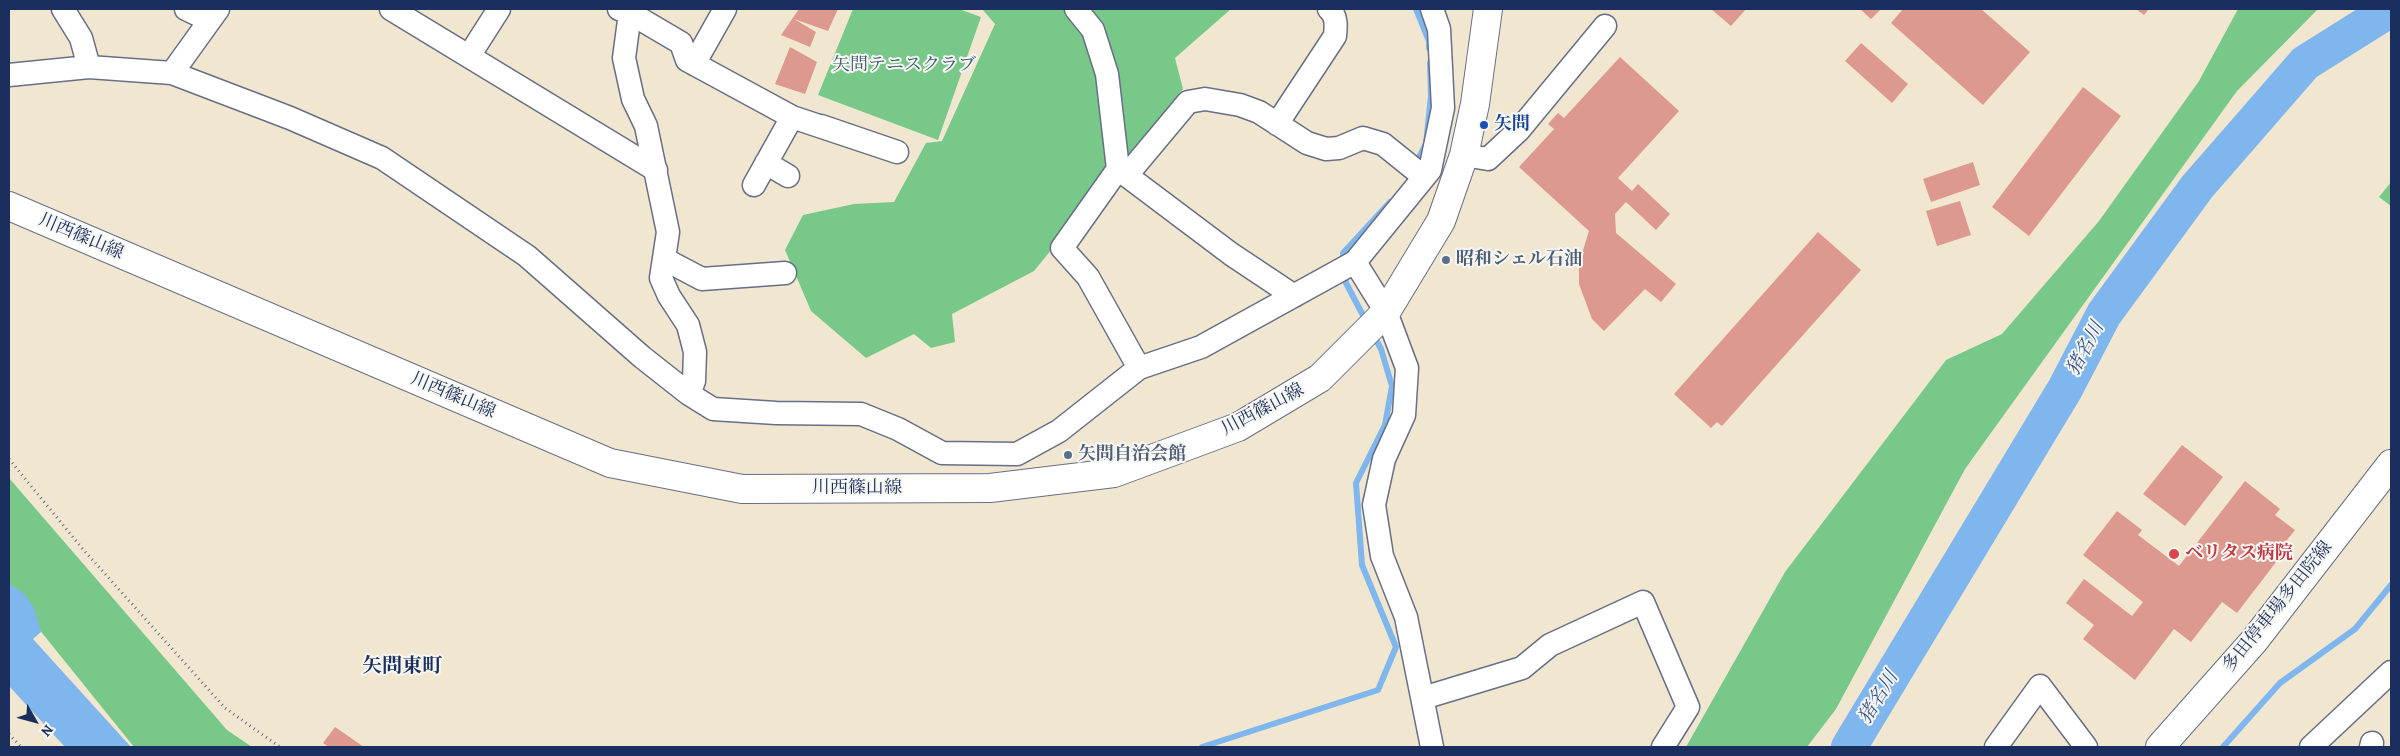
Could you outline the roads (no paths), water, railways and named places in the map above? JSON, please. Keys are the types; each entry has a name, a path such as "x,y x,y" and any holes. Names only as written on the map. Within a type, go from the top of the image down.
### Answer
{"main road":[{"name":"川西篠山線","path":"9,206 610,463 742,489 990,488 1114,473 1238,427 1320,378 1386,312 1441,222 1464,155 1475,104 1488,9"},
{"name":"多田停車場多田院線","path":"2160,747 2254,641 2391,464"}],"street":[{"path":"63,9 81,38 89,67"},
{"path":"172,73 213,15 186,9"},
{"path":"391,9 656,170"},
{"path":"469,56 498,9"},
{"path":"694,64 725,9"},
{"path":"1076,9 1093,30 1107,74 1122,172 1231,254 1294,296"},
{"path":"1277,124 1335,36 1336,24 1333,13 1329,9"},
{"path":"9,75 89,67 172,73 290,118 382,158 527,256 688,394 713,409 776,413 861,414 898,429 942,453 1017,454 1059,431 1139,368 1201,347 1355,262 1430,170 1443,108 1439,28 1432,9"},
{"path":"688,394 694,381 695,352 688,325 669,296 661,278 668,232 646,126 633,99 624,58 627,10 681,43 687,60 792,117 897,152 821,126"},
{"path":"1464,155 1488,159 1519,130 1605,26"},
{"path":"1139,368 1088,277 1062,248 1122,172 1188,102 1204,99 1240,105 1259,112 1308,143 1326,148 1339,148 1363,138 1383,144 1424,177"},
{"path":"754,185 792,117"},
{"path":"766,163 788,176"},
{"path":"664,259 702,278 785,273"},
{"path":"1355,262 1386,312 1407,368 1404,415 1384,459 1374,505 1382,556 1406,617 1423,698 1430,747"},
{"path":"1423,698 1522,668 1550,645 1643,602 1688,707 1663,747"},
{"path":"2311,747 2391,672"},
{"path":"1996,747 2040,686 2086,747"}],"water":[{"path":"9,584 28,598 37,616 41,632 33,639 131,747 65,747 9,686"}],"waterway":[{"path":"1416,9 1429,41 1429,48"},
{"name":"猪名川","path":"1849,747 2065,389 2104,314 2197,187 2305,63 2391,9"},
{"path":"1415,165 1426,144 1431,96 1430,63"},
{"path":"1344,263 1343,253 1390,202"},
{"path":"1345,273 1346,283 1367,323"},
{"path":"1202,747 1378,690 1396,647 1362,565 1356,483 1385,425 1392,386 1381,349 1373,334"},
{"path":"2223,747 2280,683 2355,629 2391,585"}],"place":[{"name":"矢問","path":"1484,125"},
{"name":"昭和シェル石油","path":"1446,260"},
{"name":"矢問自治会館","path":"1068,455"},
{"name":"ベリタス病院","path":"2174,554"}],"district":[{"name":"矢問東町","path":"402,667"}],"park label":[{"name":"矢問テニスクラブ","path":"904,66"}]}
